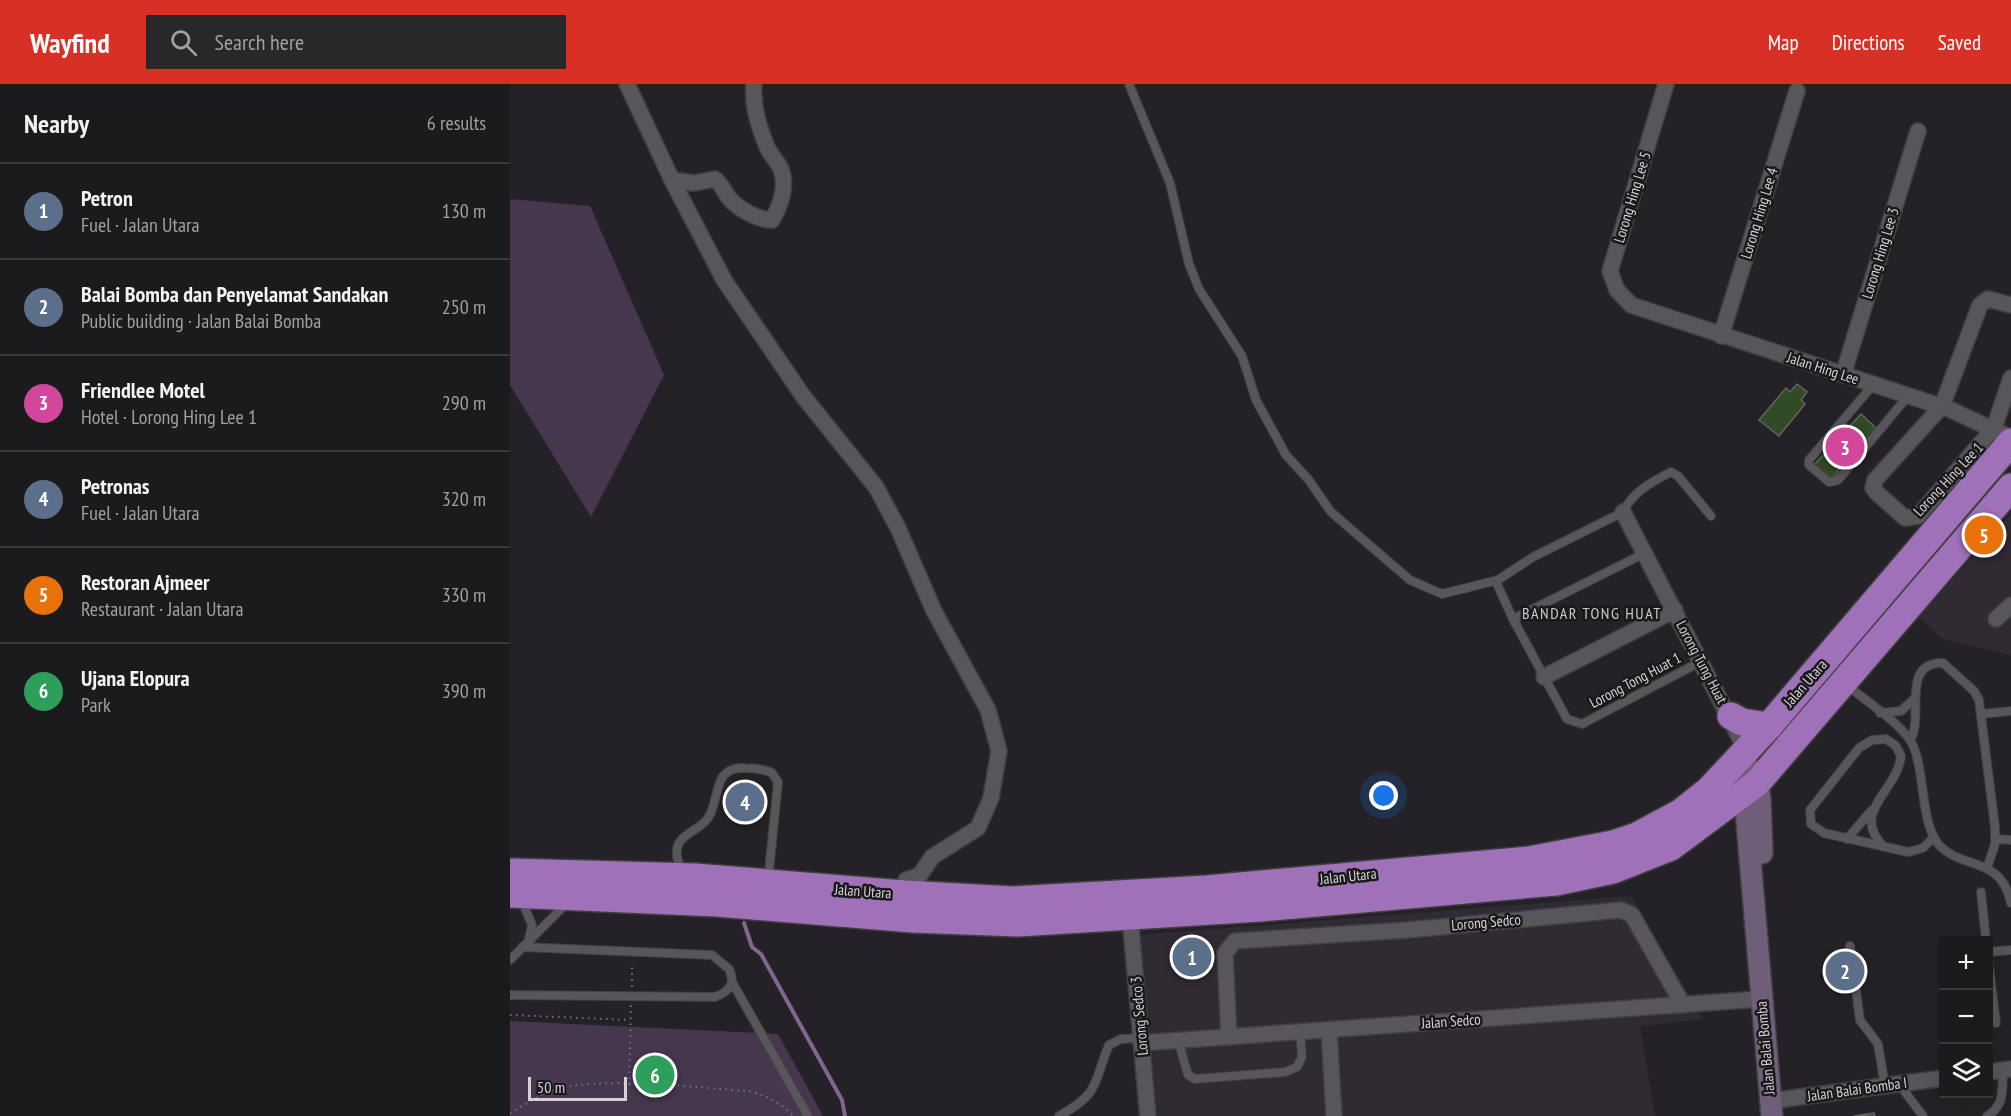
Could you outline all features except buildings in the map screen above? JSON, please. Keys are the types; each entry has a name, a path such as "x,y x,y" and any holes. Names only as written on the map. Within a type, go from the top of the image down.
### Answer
{"highway":[{"name":"Jalan Utara","path":"515,900 717,903 950,921 1018,923 1075,920 1134,904 1207,889 1528,860 1587,851 1637,836 1680,813 1709,790 1769,726 2005,436"},
{"name":"Jalan Utara","path":"530,872 905,887 1013,900 1134,904 1556,882 1613,870 1662,852 1752,794 1777,784 1829,722 1845,683 2009,492"},
{"path":"1731,716 1742,722 1769,726"},
{"path":"530,872 602,865 679,864 769,871 905,887 906,906 913,910 1023,914 1075,920"},
{"path":"515,900 561,909 702,919 714,912 717,903 711,891 703,888 571,881 530,872"}],"main road":[{"name":"Jalan Balai Bomba","path":"1746,750 1763,927 1760,989 1771,1108"}],"street":[{"path":"627,84 672,180 724,280 803,396 876,487 898,528 934,611 988,710 999,751 991,798 978,828 933,857 920,875 905,887"},
{"path":"672,180 694,183 715,179 730,200 741,208 763,220 772,220 779,208 783,190 781,168 768,150 758,124 753,97 754,84"},
{"name":"Lorong Hing Lee 5","path":"1631,305 1617,290 1610,271 1666,84"},
{"name":"Lorong Hing Lee 4","path":"1721,336 1797,91"},
{"name":"Lorong Hing Lee 3","path":"1843,375 1918,131"},
{"path":"1942,406 1980,305 1988,299 2011,305"},
{"name":"Jalan Hing Lee","path":"1631,305 1942,406 2005,436"},
{"path":"2005,436 2011,378"},
{"name":"Lorong Hing Lee 1","path":"1942,406 1875,480 1873,488 1905,518 1918,516 2005,436"},
{"name":"Lorong Tung Huat","path":"1623,512 1731,716 1746,750"},
{"path":"1996,619 2011,605"},
{"path":"1544,677 1675,610"},
{"name":"Lorong Sedco 3","path":"1134,904 1141,1040 1148,1116"},
{"name":"Lorong Sedco","path":"1229,1037 1225,953 1235,941 1408,930 1621,910 1632,915 1683,1005"},
{"name":"Jalan Sedco","path":"1141,1040 1229,1037 1683,1005 1760,989"},
{"path":"1329,1030 1334,1116"},
{"name":"Jalan Balai Bomba I","path":"1771,1108 1892,1085 1939,1079"}],"lane":[{"path":"1129,84 1170,183 1189,264 1199,289 1242,356 1256,400 1286,455 1308,479 1331,512 1410,580 1442,594 1498,580 1533,557 1623,512 1630,498 1653,481 1671,472 1678,476 1711,516"},
{"path":"1873,385 1809,460 1809,465 1828,482 1838,480 1908,396"},
{"path":"1513,619 1645,553"},
{"path":"1498,580 1497,584 1513,619 1544,677"},
{"name":"Lorong Tong Huat 1","path":"1544,677 1566,719 1582,724 1702,661"},
{"path":"1910,740 1914,731 1914,699 1923,668 1933,663 1943,663 1974,691 1979,700 1995,839 1987,868"},
{"path":"1845,683 1910,740 1934,837 1948,851 1987,868 2004,884 2011,903"},
{"path":"1880,713 1901,711 1914,699"},
{"path":"1981,714 2011,711"},
{"path":"1847,839 1874,807 1900,769 1901,756 1896,746 1886,739 1872,740 1859,748 1810,810 1811,824 1818,830 1847,839 1908,852 1917,851 1934,837"},
{"path":"679,864 676,856 681,840 710,816 722,775 730,769 754,768 772,773 778,782 769,871"},
{"path":"1874,807 1871,829 1883,846"},
{"path":"1995,839 2011,840"},
{"path":"1981,892 1986,936"},
{"path":"515,900 532,925 528,940"},
{"path":"510,960 561,909"},
{"path":"1850,946 1860,1020 1878,1044 1892,1085 1923,1116"},
{"path":"522,947 712,955 729,969 732,982 808,1116"},
{"path":"1993,952 2011,950"},
{"path":"510,995 631,994 715,998 729,989 732,982"},
{"path":"1992,990 1996,1023"},
{"path":"1178,1040 1188,1075 1195,1079 1285,1072 1298,1067 1302,1057 1300,1032"},
{"path":"1059,1116 1089,1096 1100,1076 1109,1045 1121,1039 1141,1040"},
{"path":"1987,1116 1996,1111 2001,1101 2001,1070"}],"path":[{"path":"628,1085 633,951"},
{"path":"510,1015 630,1020"},
{"path":"510,1113 558,1089 574,1086 628,1085 748,1091 763,1094 781,1104 794,1116"}],"shaded area":[{"path":"510,199 590,206 664,375 591,517 510,385"},
{"path":"2011,514 2011,655 1942,639 1919,617"},
{"path":"1631,896 1703,1019 1640,1026 1655,1116 1138,1116 1124,936"},
{"path":"510,1021 778,1034 823,1116 510,1116"}],"waterway":[{"path":"744,923 752,947 761,954 842,1100 845,1116"}],"place":[{"name":"Friendlee Motel","path":"1845,447"},
{"name":"Restoran Ajmeer","path":"1984,535"},
{"name":"Petronas","path":"745,802"},
{"name":"Petron","path":"1192,957"},
{"name":"Balai Bomba dan Penyelamat Sandakan","path":"1845,971"},
{"name":"Ujana Elopura","path":"655,1075"}],"district":[{"name":"BANDAR TONG HUAT","path":"1592,613"}]}
